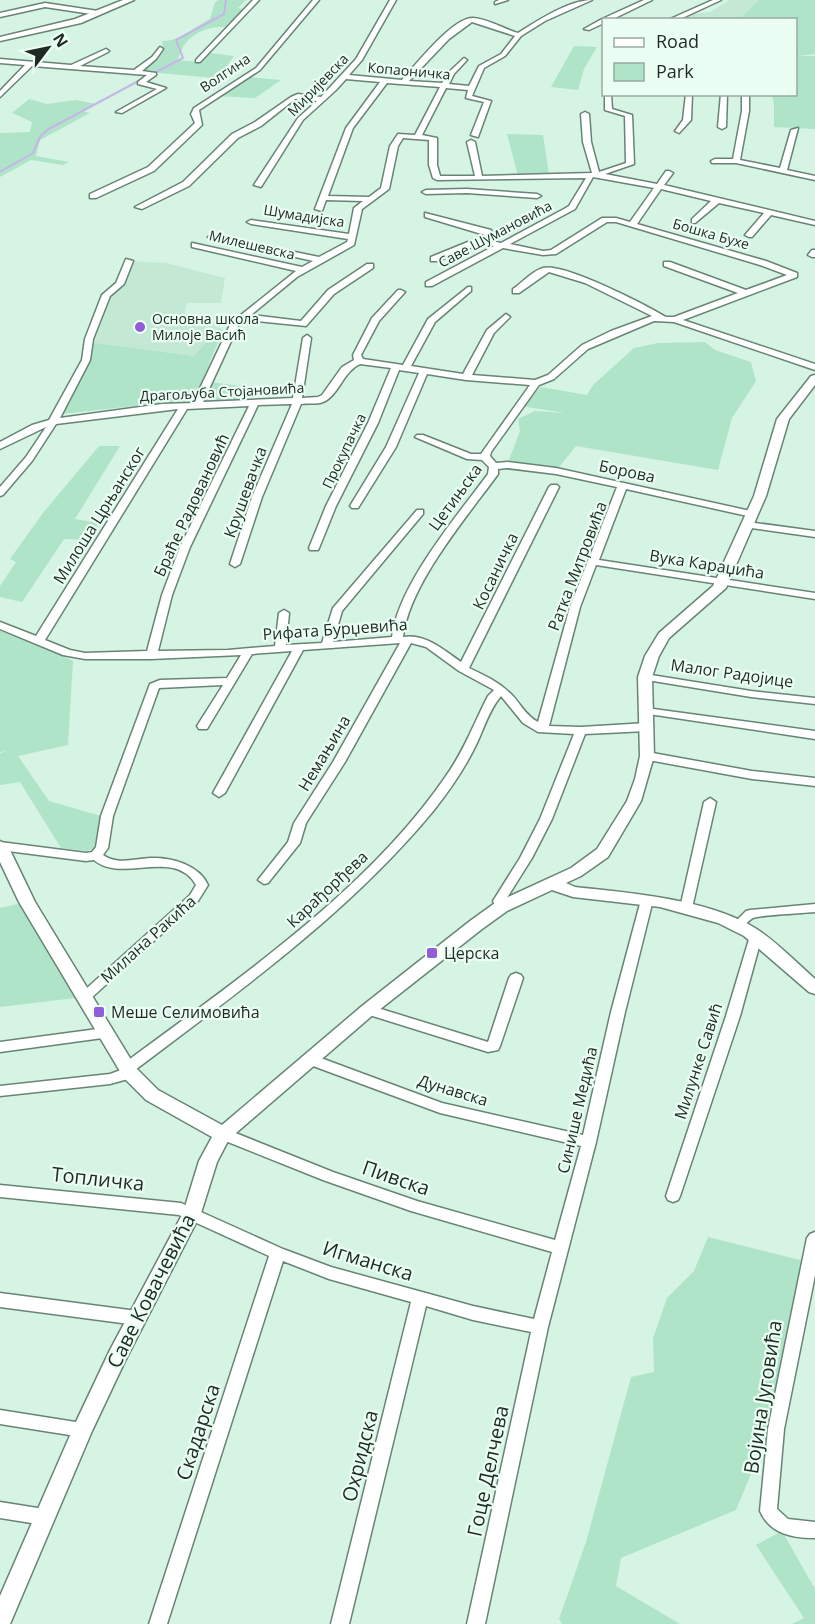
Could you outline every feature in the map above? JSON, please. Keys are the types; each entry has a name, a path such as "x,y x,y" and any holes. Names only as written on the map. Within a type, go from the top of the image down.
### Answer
{"street":[{"path":"0,39 74,22 130,0"},
{"path":"198,61 256,0"},
{"name":"Волгина","path":"93,196 151,169 199,123 195,114 196,109 258,69 316,0"},
{"name":"Миријевска","path":"258,185 290,133 344,77 367,49 393,0"},
{"path":"497,3 505,0"},
{"name":"Копаоничка","path":"479,177 473,139 488,101 469,98 481,67 502,55 519,35 543,20 589,0"},
{"path":"608,18 649,0"},
{"path":"676,18 718,0"},
{"path":"0,15 40,3 98,13"},
{"path":"404,83 449,35 467,21 477,21 500,31 519,35"},
{"path":"587,29 602,21"},
{"path":"136,72 154,58 160,49"},
{"path":"73,67 106,51"},
{"path":"418,135 451,73 464,60"},
{"path":"0,62 154,74 140,83 163,88 120,111"},
{"path":"0,95 30,64"},
{"name":"Копаоничка","path":"344,77 471,88"},
{"path":"319,208 350,128 384,82"},
{"path":"139,207 186,184 235,136 258,124 293,98 298,96 321,99"},
{"path":"426,192 541,190 628,166 630,164 628,115 611,111 608,96"},
{"path":"679,131 687,120 688,96"},
{"path":"722,127 724,96"},
{"path":"735,161 746,118 744,96"},
{"path":"585,114 593,175"},
{"path":"783,172 795,130"},
{"path":"197,405 232,327 278,286 348,245 353,237 356,212 367,199 385,189 394,146 399,137 418,135 433,138 433,165 436,177 479,177 541,190"},
{"path":"715,161 735,161 815,178"},
{"path":"632,225 669,174"},
{"path":"593,175 661,187 815,223"},
{"name":"Саве Шумановића","path":"429,284 569,209 593,175"},
{"path":"322,198 367,199"},
{"path":"695,221 717,200"},
{"path":"749,234 769,212"},
{"path":"428,215 484,230 489,234 479,241 434,259"},
{"name":"Бошка Бухе","path":"479,241 547,254 605,220 616,220 763,263 794,275 675,320"},
{"name":"Шумадијска","path":"251,222 353,237"},
{"path":"212,237 320,260"},
{"name":"Милешевска","path":"195,245 303,270"},
{"path":"0,493 35,451 52,422 86,360 89,339 106,295 120,285 129,261"},
{"path":"667,264 746,292"},
{"path":"245,317 303,324 331,292 370,266"},
{"path":"516,291 543,270 549,269 588,281 655,311 663,318"},
{"name":"Прокупачка","path":"314,548 331,506 401,366 431,321 468,289"},
{"path":"402,292 375,320 358,352 359,361 466,377 536,383 551,376 592,343 642,321 663,318 815,367"},
{"path":"466,377 490,332 506,317"},
{"name":"Крушевачка","path":"235,564 256,497 297,402 307,338"},
{"name":"Драгољуба Стојановића","path":"0,446 27,430 52,422 98,414 197,405 297,402 325,398 347,366 359,361"},
{"path":"355,506 391,447 424,371"},
{"name":"Саве Ковачевића","path":"0,1622 82,1430 192,1213 208,1161 222,1134 368,1010 501,907 553,884 591,863 611,842 634,801 642,779 647,756 645,677 652,656 664,636 719,588 750,519 771,463 783,419 815,378"},
{"name":"Цетињска","path":"403,639 401,620 415,585 445,537 493,474 494,466 485,457 486,452 536,383"},
{"name":"Браће Радовановић","path":"151,656 179,563 254,404"},
{"name":"Милоша Црњанског","path":"39,640 184,406"},
{"path":"420,437 470,457 485,457"},
{"name":"Борова","path":"494,466 507,465 556,471 623,485 815,534"},
{"name":"Ратка Митровића","path":"542,729 567,633 623,485"},
{"name":"Косаничка","path":"463,669 554,487"},
{"path":"326,646 337,610 420,512"},
{"name":"Вука Караџића","path":"594,562 815,596"},
{"path":"280,649 284,613"},
{"name":"Рифата Бурџевића","path":"0,625 76,655 151,656 248,652 403,639 430,645 463,669 486,680 501,690 527,721 542,729"},
{"name":"Немањина","path":"264,880 294,843 300,823 339,762 403,639"},
{"path":"219,793 299,648"},
{"path":"203,726 248,652"},
{"name":"Малог Радојице","path":"645,677 751,694 815,701"},
{"path":"0,846 86,857 96,855 102,848 107,816 154,686 160,683 230,681"},
{"name":"Карађорђева","path":"128,1071 304,933 362,882 428,809 448,782 464,758 494,696 501,690"},
{"path":"646,711 815,735"},
{"path":"542,729 581,731 647,727"},
{"path":"501,907 499,901 526,858 546,819 581,731"},
{"path":"647,756 752,775 815,782"},
{"path":"686,908 710,802"},
{"name":"Милана Ракића","path":"0,846 27,902 128,1071 153,1095 222,1134"},
{"name":"Милана Ракића","path":"84,997 194,898 202,885 201,881 190,872 175,866 154,862 117,865 104,862 96,855"},
{"path":"553,884 573,892 647,900 686,908 738,925 756,936 815,988"},
{"name":"Синише Медића","path":"540,1327 589,1142 618,1012 647,900"},
{"path":"738,925 750,914 815,908"},
{"name":"Милунке Савић","path":"673,1196 733,1016 756,936"},
{"path":"368,1010 488,1047 493,1046 516,978"},
{"path":"0,1047 105,1033"},
{"name":"Дунавска","path":"310,1059 441,1108 589,1142"},
{"path":"0,1091 110,1079 128,1071"},
{"name":"Пивска","path":"222,1134 328,1176 416,1207 560,1248"},
{"name":"Топличка","path":"0,1191 171,1207 192,1213"},
{"name":"Игманска","path":"192,1213 278,1253 330,1273 420,1299 540,1327"},
{"name":"Војина Југовића","path":"815,1238 776,1429 768,1510 781,1525 815,1530"},
{"name":"Скадарска","path":"158,1624 278,1253"},
{"name":"Охридска","path":"340,1624 420,1299"},
{"path":"0,1300 137,1318"},
{"name":"Гоце Делчева","path":"476,1624 540,1327"},
{"path":"0,1417 82,1430"},
{"path":"0,1510 44,1517"}],"shaded area":[{"path":"730,0 759,0 743,16 750,18 684,18 692,14 710,12"},
{"path":"129,261 166,263 225,278 221,303 187,303 184,315 208,318 219,328 195,356 89,342 106,295 120,284"}],"green space":[{"path":"246,0 238,8 247,10 231,27 213,28 195,34 184,45 177,60 198,62 210,53 234,56 227,66 213,78 138,71 163,49 162,41 175,39 210,19 215,2"},
{"path":"759,0 815,0 815,54 798,56 815,56 815,129 774,127 772,96 797,96 797,18 742,17"},
{"path":"574,46 597,47 584,69 578,90 551,87"},
{"path":"247,77 281,80 255,98 216,96"},
{"path":"29,99 47,104 76,100 96,104 81,111 90,113 40,140 36,156 69,162 63,165 31,160 0,177 0,133 30,132 32,122 12,113"},
{"path":"507,134 543,135 549,174 518,176"},
{"path":"219,328 223,330 202,381 249,387 247,400 160,403 62,414 86,360 89,342 194,356"},
{"path":"705,342 715,350 751,362 756,381 732,418 718,470 576,446 556,471 507,465 520,431 518,419 535,411 565,413 521,406 541,387 587,395 593,385 634,348 658,343"},
{"path":"99,446 120,446 75,519 99,523 88,540 64,539 22,602 0,597 0,586 16,562 10,559 43,513"},
{"path":"0,631 34,642 73,661 68,745 18,756 49,801 101,816 94,848 87,851 61,848 20,782 0,785 0,753 7,751 0,752"},
{"path":"27,902 84,997 0,1007 0,908"},
{"path":"708,1237 808,1262 776,1429 757,1435 751,1474 736,1510 621,1558 616,1586 680,1624 562,1624 559,1619 586,1542 631,1377 654,1372 653,1338 667,1298 694,1271"},
{"path":"782,1531 815,1589 815,1624 792,1624 804,1618 756,1545"}],"waterway":[{"path":"156,72 183,58 176,40 224,14 226,0"},
{"path":"0,172 33,153 40,137 47,130 144,78"}],"place":[{"name":"Основна школа Милоје Васић","path":"140,327"},
{"name":"Церска","path":"432,953"},
{"name":"Меше Селимовића","path":"99,1012"}]}
